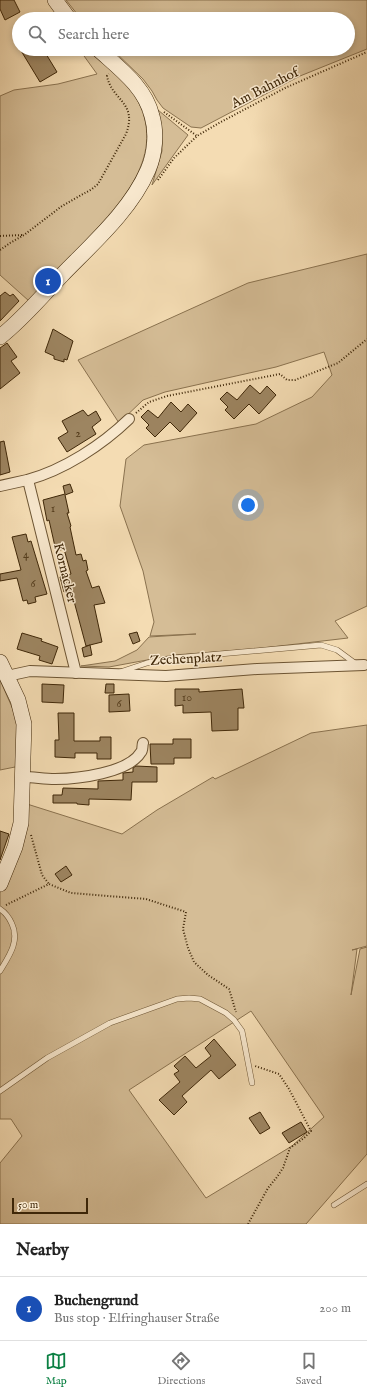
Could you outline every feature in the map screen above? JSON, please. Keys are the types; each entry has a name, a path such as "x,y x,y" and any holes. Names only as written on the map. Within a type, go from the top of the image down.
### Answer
{"main road":[{"path":"55,0 64,12"},
{"path":"0,337 32,307 124,209 140,186 149,168 154,147 154,127 145,98 132,80 106,56"},
{"path":"0,662 18,700 24,724 24,777 21,823 15,847 0,884"}],"street":[{"path":"0,486 28,480 64,465 115,432 129,419"},
{"name":"Kornacker","path":"28,480 76,673"},
{"name":"Zechenplatz","path":"7,676 30,671 166,676 257,670 363,666"},
{"path":"24,777 55,779 76,777 124,767 134,761 142,751 143,743"}],"lane":[{"path":"113,674 147,663 174,658 321,645 336,650 363,666"},
{"path":"0,908 6,913 15,934 14,947 0,971"},
{"path":"0,1091 47,1058 110,1023 177,999 189,998 200,999 226,1013 234,1020 242,1031 252,1083"},
{"path":"334,1205 367,1184"}],"path":[{"name":"Am Bahnhof","path":"156,182 174,158 197,136 285,88 367,52"},
{"path":"0,250 10,242 24,235 62,206 98,184 120,146 129,126 129,112 109,84 107,76 115,64"},
{"path":"145,98 197,136"},
{"path":"0,236 24,235"},
{"path":"129,419 149,402 167,396 280,374 287,380 295,380 338,363 367,339"},
{"path":"21,823 29,828 42,875 49,884 71,893 146,899 186,912 183,928 188,948 194,962 208,975 229,989 237,1016 234,1020"},
{"path":"0,908 49,884"},
{"path":"248,1224 268,1188 283,1168 290,1148 304,1138 311,1130 289,1089 278,1074 249,1064"}],"shaded area":[{"path":"66,0 367,0 367,49 355,54 355,12 75,12"},
{"path":"84,56 96,56 128,85 132,91 143,113 147,133 145,153 138,172 128,191 115,208 29,301 0,275 0,96 14,90 58,84 97,74"},
{"path":"119,56 350,56 300,76 201,128 191,127 163,108 143,79"},
{"path":"158,110 188,135 152,185 162,151 162,132"},
{"path":"367,254 367,606 335,621 348,638 254,649 174,655 109,667 81,666 115,661 137,650 149,637 196,634 150,636 154,622 143,571 120,506 126,459 144,445 256,424 312,397 332,375 324,352 276,367 165,392 143,400 119,423 78,360 248,283"},
{"path":"0,680 15,714 19,730 20,766 0,770"},
{"path":"367,725 367,946 352,950 357,949 351,995 360,949 367,947 367,1154 306,1224 0,1224 0,1163 22,1136 11,1119 0,1119 0,893 17,853 27,804 122,834 157,810 213,777 215,779 311,733","holes":["251,1011 324,1117 292,1146 206,1198 129,1090"]}],"building":[{"path":"0,0 14,0 20,12 12,12 12,16 5,20 0,9"},
{"path":"24,56 47,56 57,72 40,82"},
{"path":"5,292 10,296 13,294 19,301 0,321 0,296"},
{"path":"53,329 73,341 67,360 64,359 64,362 54,359 54,356 45,352"},
{"path":"7,343 17,357 11,361 20,373 0,389 0,348"},
{"path":"250,385 260,394 267,386 276,395 259,414 249,404 234,419 225,410 228,407 220,399 227,392 237,400"},
{"path":"171,402 181,412 188,404 197,413 180,432 170,422 155,437 146,428 149,425 141,417 148,410 158,418"},
{"path":"83,410 88,416 96,411 101,420 92,427 96,434 67,452 58,438 68,432 62,421"},
{"path":"4,441 10,472 0,475 0,442"},
{"path":"70,484 73,492 65,495 69,513 67,513 76,555 81,554 83,561 86,560 88,570 86,571 92,588 99,586 105,603 94,605 102,642 86,646 71,590 64,592 60,577 71,574 64,549 56,551 49,520 47,521 43,500 65,494 63,486"},
{"path":"26,534 28,542 31,541 47,594 35,597 36,602 28,604 27,600 23,601 17,578 0,581 0,574 21,570 12,537"},
{"path":"137,632 140,641 133,644 129,634"},
{"path":"22,633 42,639 41,641 58,647 52,664 39,660 40,656 17,649"},
{"path":"90,645 92,655 84,657 82,648"},
{"path":"42,684 64,685 63,703 42,702"},
{"path":"106,684 114,684 114,693 105,693"},
{"path":"175,689 199,689 199,692 242,689 244,708 238,708 238,730 212,731 211,712 183,713 183,705 175,706"},
{"path":"129,694 130,711 109,712 109,695"},
{"path":"58,713 74,713 74,741 100,741 100,737 111,737 111,759 97,759 97,753 75,753 75,758 55,757 55,740 59,740"},
{"path":"173,739 191,739 191,758 174,758 174,764 151,764 150,744 173,744"},
{"path":"136,766 157,767 157,782 132,782 131,800 89,799 89,805 77,803 53,803 53,795 62,795 63,788 98,789 98,781 123,780 123,773 133,772 133,768"},
{"path":"0,831 9,834 0,860"},
{"path":"66,866 72,875 61,882 55,874"},
{"path":"214,1039 236,1065 219,1079 211,1070 182,1096 187,1102 174,1115 159,1100 180,1082 174,1074 179,1071 174,1066 185,1056 196,1068 211,1056 205,1048"},
{"path":"260,1112 270,1128 260,1134 249,1118"},
{"path":"301,1122 307,1132 289,1143 282,1133"}],"place":[{"name":"Buchengrund","path":"48,281"}]}
